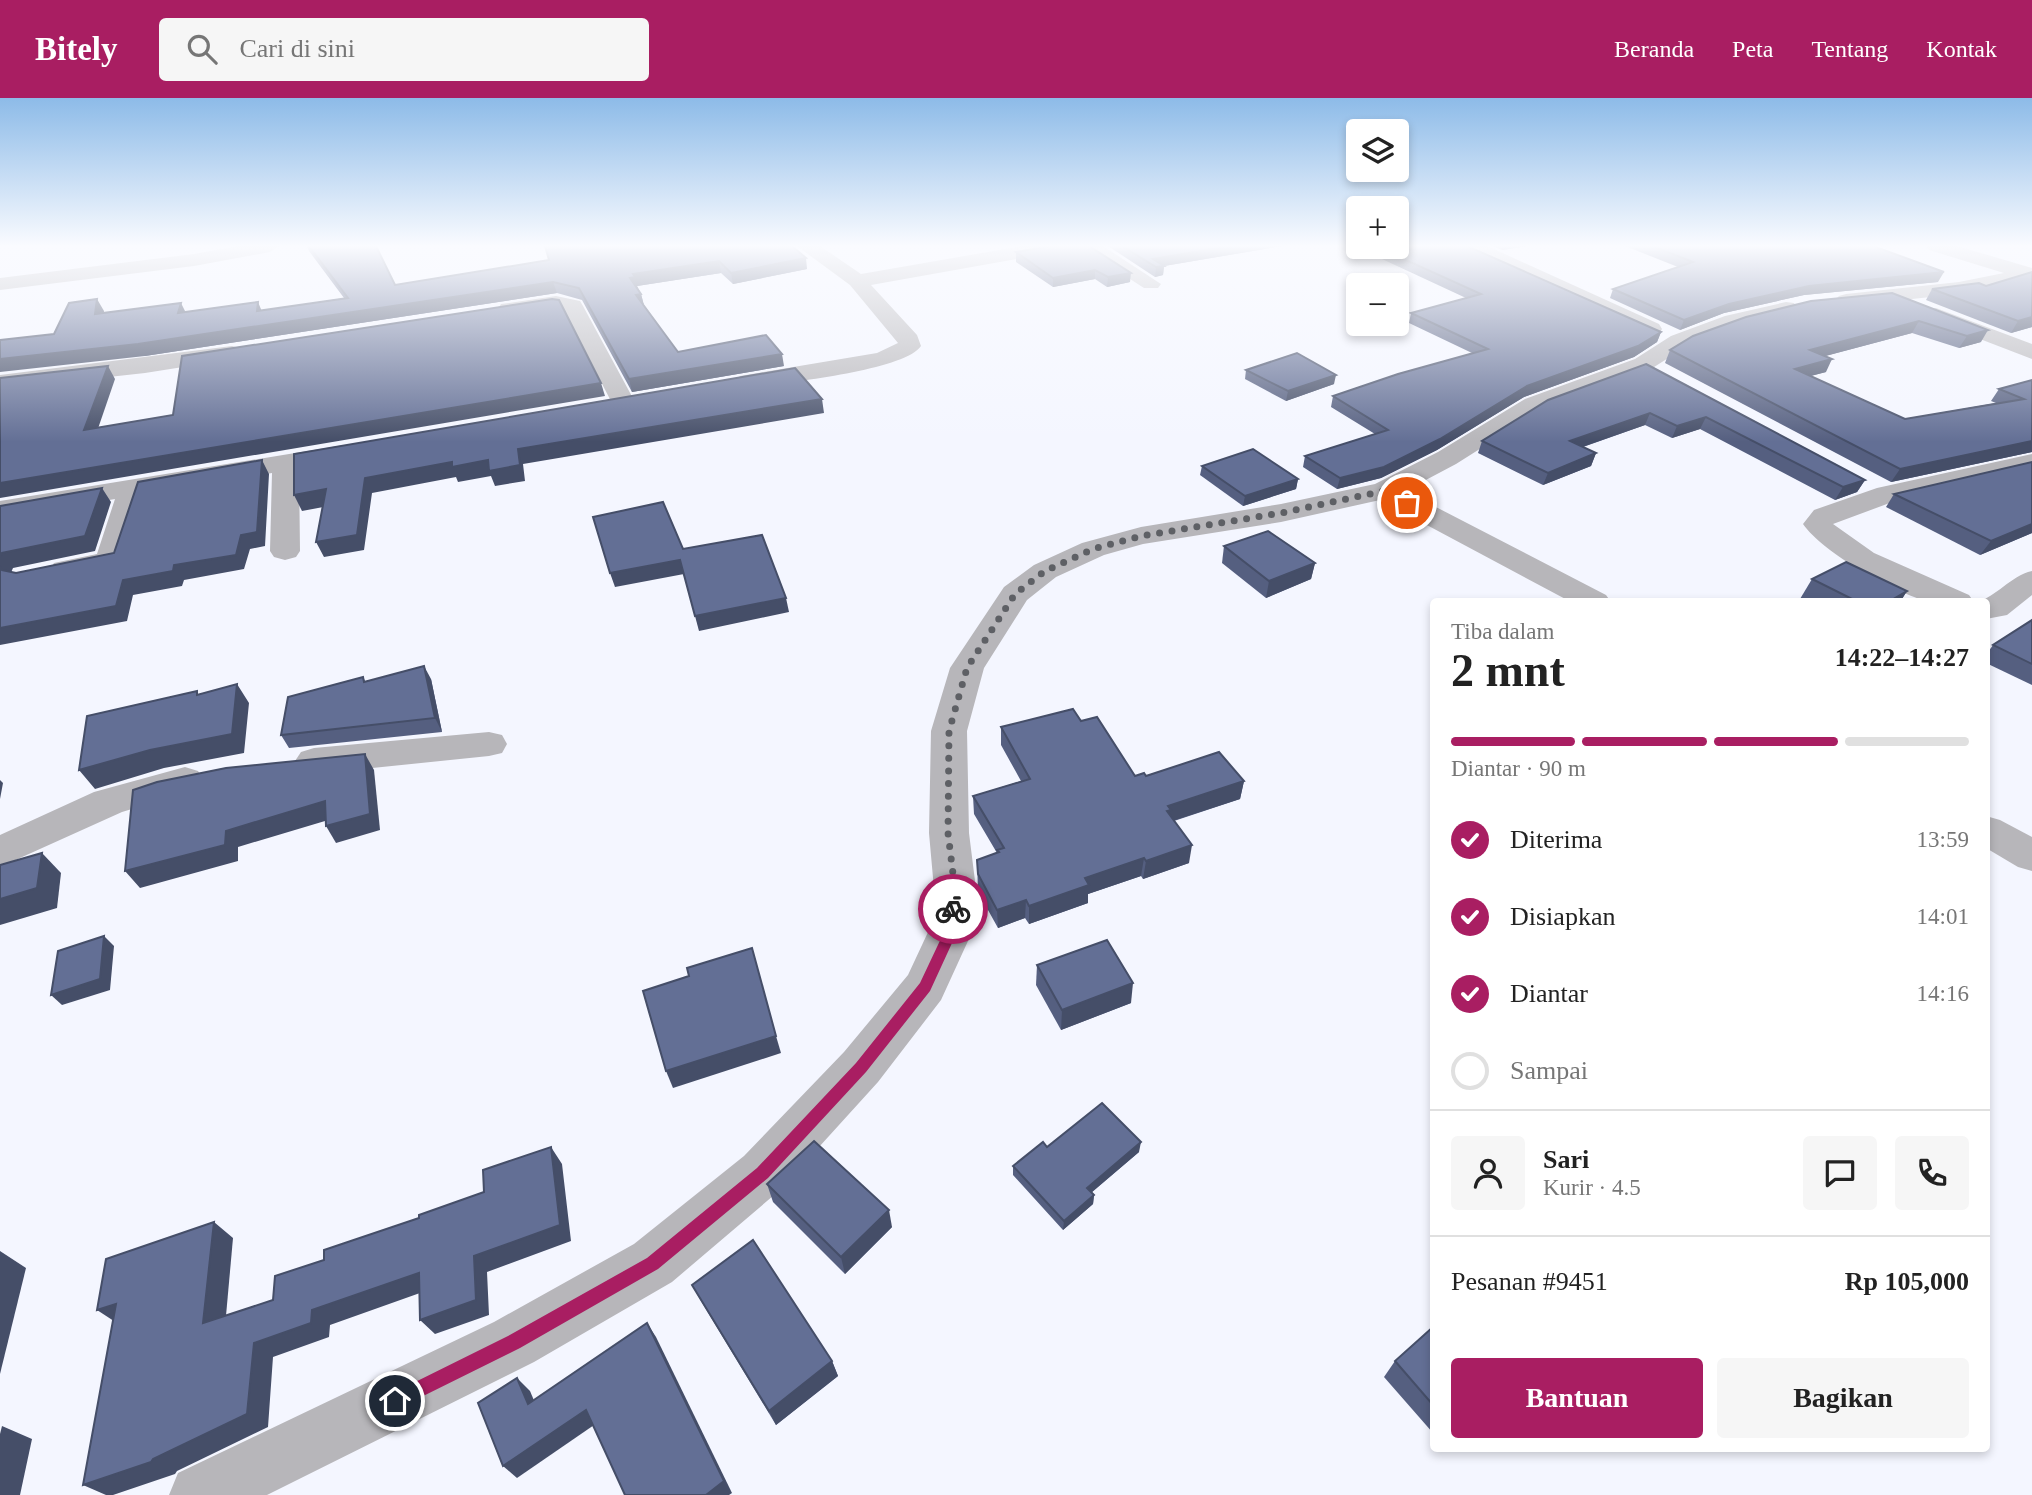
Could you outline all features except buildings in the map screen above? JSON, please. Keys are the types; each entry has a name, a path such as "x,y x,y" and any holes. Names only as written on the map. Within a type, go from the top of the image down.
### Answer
{"street":[{"path":"575,311 623,402"},
{"path":"730,384 893,356 910,346 909,340 884,311"},
{"path":"1581,311 1663,360"},
{"path":"200,1495 514,1342 653,1263 762,1173 861,1067 925,987 951,930 955,890 948,833 949,731 967,668 1015,594 1045,571 1093,549 1141,536 1281,513 1384,491 1447,458 1534,404 1663,360 1733,321 1775,311"},
{"path":"1928,311 2032,352"},
{"path":"0,382 132,368 251,350"},
{"path":"596,407 650,398"},
{"path":"0,510 366,449"},
{"path":"285,463 285,551"},
{"path":"1949,598 1866,560 1840,545 1817,524 1824,516 1875,488 2023,469"},
{"path":"38,574 110,560 132,489"},
{"path":"1384,491 1587,598"},
{"path":"1990,609 1996,608 2032,580"},
{"path":"277,765 489,744"},
{"path":"0,852 108,802 165,784 213,774"},
{"path":"1990,832 2032,856"}],"way so far":[{"path":"953,909 955,890 948,833 949,731 967,668 1015,594 1045,571 1093,549 1141,536 1281,513 1384,491 1407,503"}],"route":[{"path":"395,1401 514,1342 653,1263 762,1173 861,1067 925,987 951,930 953,909"}]}
